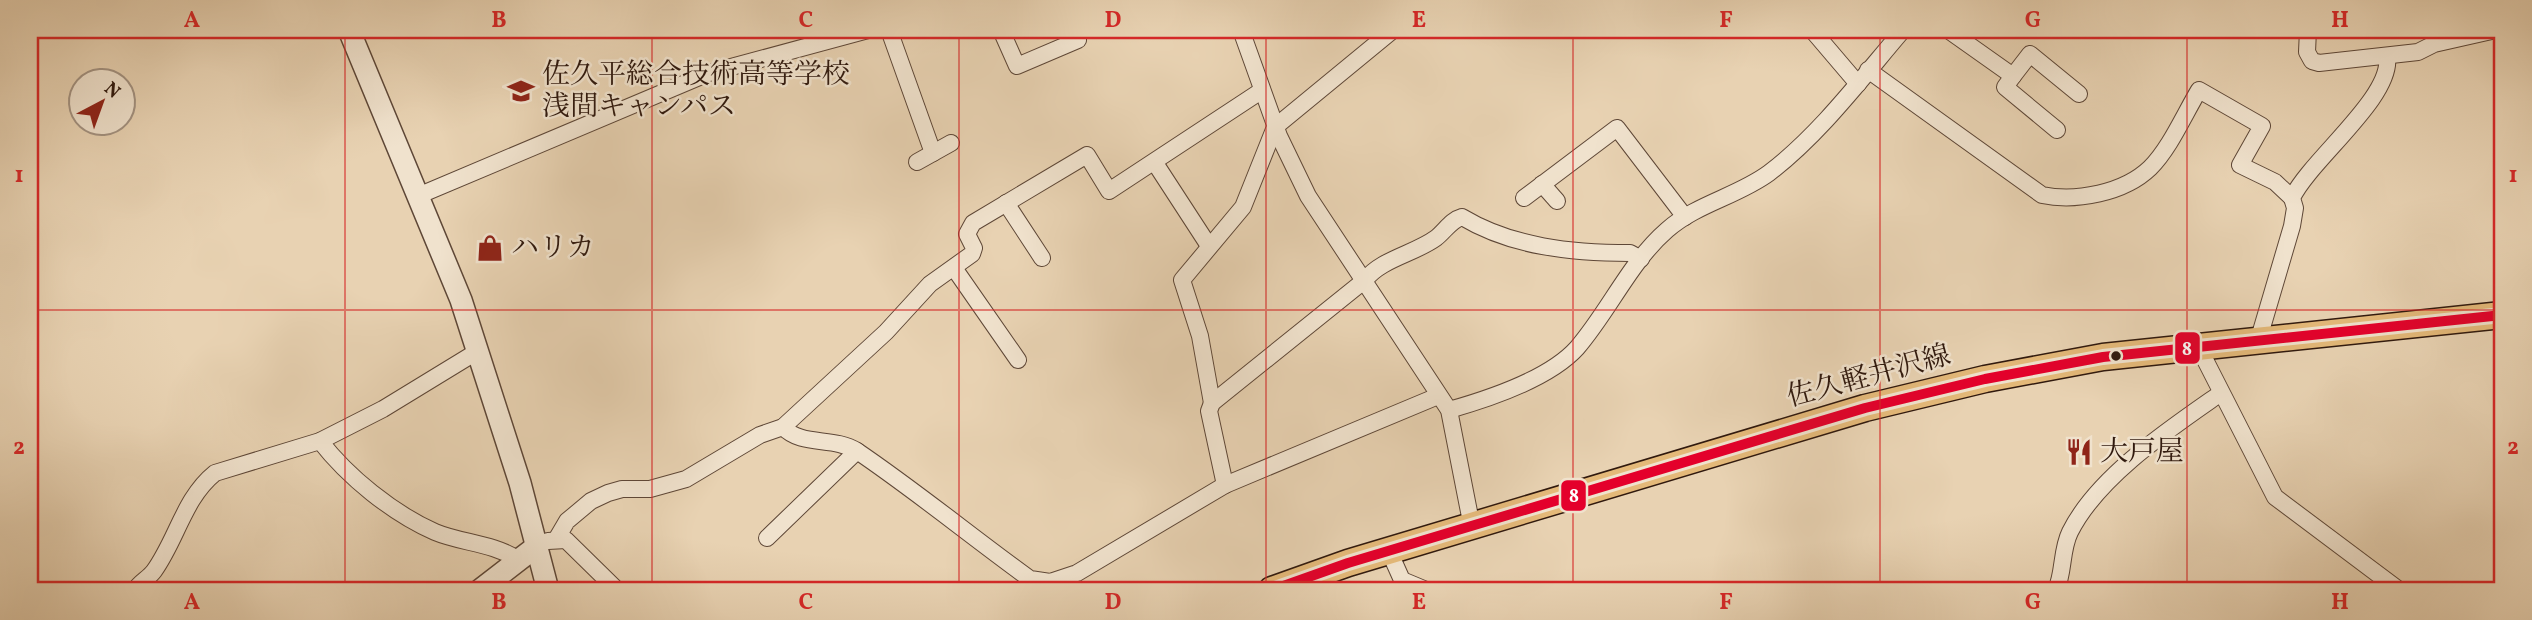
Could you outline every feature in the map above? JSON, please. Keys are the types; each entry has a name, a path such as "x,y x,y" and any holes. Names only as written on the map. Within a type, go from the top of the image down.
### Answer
{"main road":[{"name":"佐久軽井沢線","path":"1272,590 1307,575 1935,390 2080,361 2259,338 2502,315"}],"street":[{"path":"349,30 419,195 478,351 527,505 548,590"},
{"path":"419,195 709,73 868,30"},
{"path":"889,30 933,153"},
{"path":"1001,30 1017,66 1078,40 1073,30"},
{"path":"1241,30 1275,127 1308,196 1449,410 1472,527"},
{"path":"1212,403 1200,336 1182,280 1243,207 1275,127 1393,30"},
{"path":"1812,30 1858,84"},
{"path":"1449,410 1558,365 1578,347 1654,241 1685,217 1766,175 1786,159 1858,84 1902,30"},
{"path":"1948,30 2013,76"},
{"path":"2308,30 2307,52 2312,61 2387,57 2418,52 2433,37 2496,30"},
{"path":"2057,130 2005,87 2030,54 2079,94"},
{"path":"2292,198 2308,171 2353,123 2386,74 2387,57"},
{"path":"1868,71 2042,195 2060,199 2084,197 2141,176 2152,166 2199,90 2262,126 2240,165 2275,183 2292,198 2295,208 2259,338"},
{"path":"480,590 517,559 558,538 568,521 600,497 622,489 650,489 685,479 760,435 783,427 886,332 930,284 974,252 967,234 969,226 1087,155 1109,191 1261,91"},
{"path":"1524,198 1617,128 1685,217"},
{"path":"917,162 951,143"},
{"path":"1155,163 1209,246"},
{"path":"1542,184 1557,201"},
{"path":"1006,204 1042,258"},
{"path":"1225,485 1209,411 1212,403 1365,280 1373,270 1437,237 1462,217 1494,234 1533,245 1630,253 1641,259"},
{"path":"954,268 1018,360"},
{"path":"2198,346 2275,497 2399,590"},
{"path":"135,590 153,572 203,483 215,473 320,441 383,409 478,351"},
{"path":"2056,590 2068,536 2090,503 2145,447 2221,393"},
{"path":"783,427 792,436 842,443 857,452 1025,585 1050,582 1077,573 1225,485 1438,396"},
{"path":"320,441 338,464 404,515 435,532 506,551 517,559"},
{"path":"767,538 857,452"},
{"path":"558,538 566,540 617,590"},
{"path":"1389,551 1402,580 1426,590"}],"transit line":[{"name":"8","path":"1272,590 1348,563 1865,408 1985,379 2103,357 2502,315"}],"place":[{"name":"佐久平総合技術高等学校 浅間キャンパス","path":"521,91"},
{"name":"ハリカ","path":"490,248"},
{"name":"大戸屋","path":"2079,452"}]}
